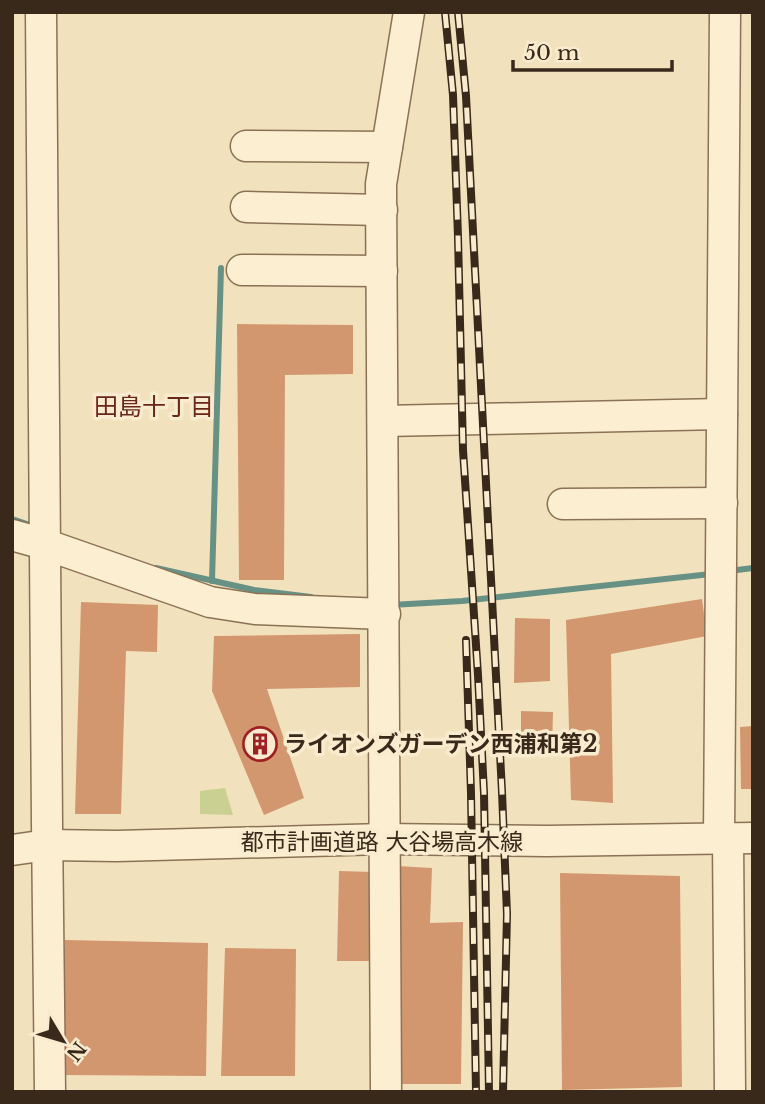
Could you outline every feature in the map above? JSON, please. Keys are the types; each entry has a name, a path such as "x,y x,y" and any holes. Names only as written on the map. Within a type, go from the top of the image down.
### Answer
{"street":[{"path":"41,12 44,534 22,848 50,1092"},
{"path":"386,1092 381,184 410,12"},
{"path":"725,12 722,503 733,838 730,1092"},
{"path":"246,146 387,147"},
{"path":"246,207 382,210"},
{"path":"242,270 382,271"},
{"path":"383,421 722,414"},
{"path":"562,504 722,503"},
{"path":"12,536 44,534 210,602 255,609 385,614"},
{"name":"都市計画道路 大谷場高木線","path":"22,848 384,839 561,841 733,838"}],"green space":[{"path":"225,788 233,815 200,814 200,791"}],"building":[{"path":"237,324 353,325 353,374 285,375 284,580 239,580"},
{"path":"702,599 707,636 611,654 613,803 571,800 566,620"},
{"path":"81,602 158,605 157,652 126,651 121,814 75,814"},
{"path":"515,618 550,619 550,681 514,683"},
{"name":"ライオンズガーデン西浦和第2","path":"360,634 360,687 267,689 304,798 264,815 212,691 214,636"},
{"path":"521,711 553,712 552,752 521,752"},
{"path":"753,726 753,789 741,789 740,727"},
{"path":"397,866 432,868 430,923 463,922 461,1084 395,1084"},
{"path":"339,871 373,872 373,961 337,961"},
{"path":"560,873 680,876 682,1087 562,1090"},
{"path":"65,940 208,943 206,1076 61,1075"},
{"path":"225,948 296,949 295,1076 221,1076"}],"waterway":[{"path":"212,581 221,268"},
{"path":"12,519 30,525"},
{"path":"156,568 254,590 311,597"},
{"path":"729,571 753,568"},
{"path":"391,605 462,601 711,574"}],"railway":[{"path":"445,12 453,95 463,450 484,793 489,1092"},
{"path":"458,12 466,96 502,792 507,914 503,1092"},
{"path":"466,640 476,1092"}],"place":[{"name":"ライオンズガーデン西浦和第2","path":"260,744"}],"district":[{"name":"田島十丁目","path":"154,406"}]}
